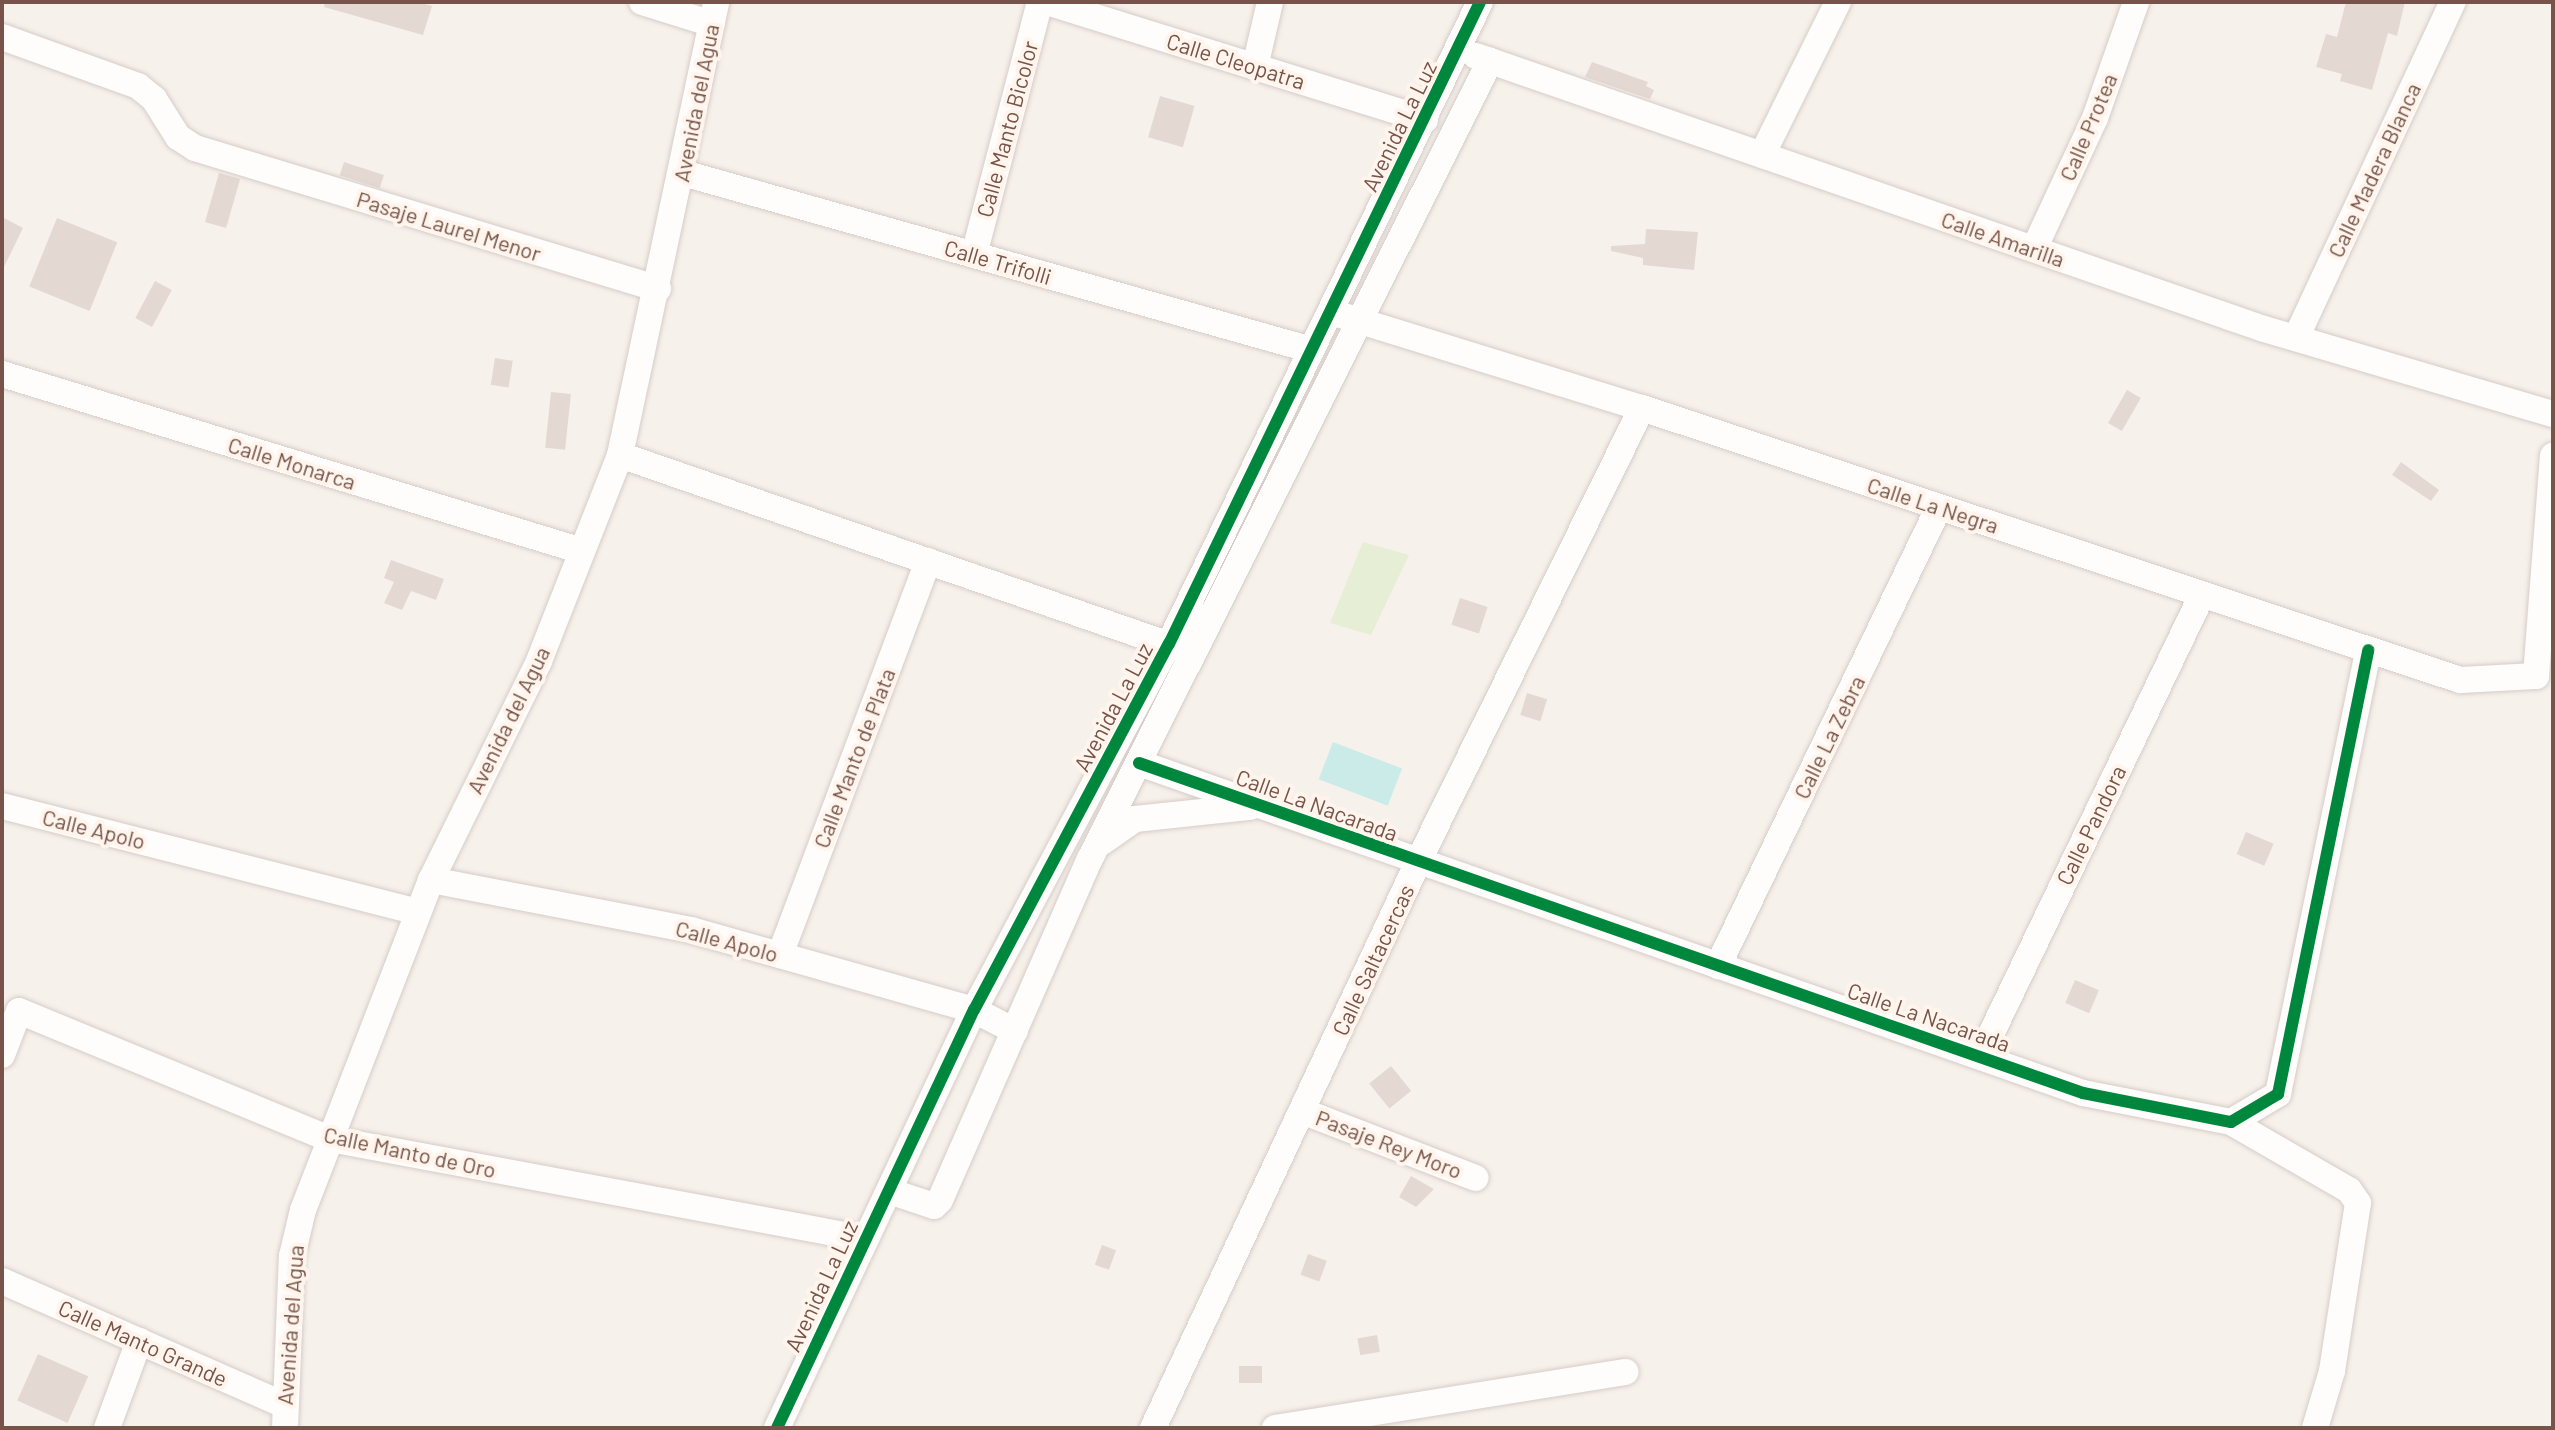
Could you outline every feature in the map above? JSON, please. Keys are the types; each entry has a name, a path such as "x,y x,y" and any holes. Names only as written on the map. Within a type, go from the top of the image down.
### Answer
{"street":[{"path":"642,2 714,13"},
{"name":"Calle Manto Bicolor","path":"974,255 1040,2"},
{"name":"Calle Cleopatra","path":"1047,2 1425,120"},
{"path":"1255,67 1270,2"},
{"name":"Avenida La Luz","path":"777,1428 974,1010 1169,644 1480,2"},
{"path":"1762,155 1838,2"},
{"name":"Calle Protea","path":"2034,249 2095,118 2136,2"},
{"name":"Calle Madera Blanca","path":"2296,338 2453,2"},
{"name":"Avenida del Agua","path":"284,1417 292,1256 303,1210 431,880 539,661 620,455 683,173 714,13"},
{"name":"Pasaje Laurel Menor","path":"2,37 138,86 154,99 178,137 240,162 658,289"},
{"name":"Calle Amarilla","path":"1458,50 2296,338 2553,414"},
{"path":"889,1191 934,1206 940,1200 1094,853 1363,322 1490,61"},
{"name":"Calle Trifolli","path":"683,173 1312,350"},
{"name":"Calle La Negra","path":"1331,312 1642,408 2460,680 2536,676 2553,456"},
{"name":"Calle Monarca","path":"2,374 582,551"},
{"name":"Calle Saltacercas","path":"1153,1428 1418,862 1642,408"},
{"path":"620,455 1195,654"},
{"name":"Calle La Zebra","path":"1718,966 1939,507"},
{"name":"Calle Manto de Plata","path":"780,955 928,561"},
{"name":"Calle Pandora","path":"1981,1055 2202,595"},
{"path":"2231,1122 2278,1094 2368,650"},
{"name":"Calle La Nacarada","path":"1139,763 2083,1093 2231,1122 2349,1190 2358,1203 2332,1371 2315,1428"},
{"name":"Calle Apolo","path":"2,806 418,912"},
{"path":"1044,878 1094,853 1135,819 1262,807"},
{"name":"Calle Apolo","path":"431,880 691,930 974,1010 1015,1031"},
{"name":"Calle Manto de Oro","path":"2,1055 19,1011 330,1139 866,1239"},
{"name":"Pasaje Rey Moro","path":"1302,1111 1476,1178"},
{"name":"Calle Manto Grande","path":"2,1281 139,1341 284,1417"},
{"path":"107,1428 139,1341"},
{"path":"1275,1428 1626,1372"}],"green space":[{"path":"1363,542 1409,555 1371,635 1330,623"}],"water":[{"path":"1333,742 1402,769 1388,806 1319,779"}],"building":[{"path":"325,2 418,2 432,6 423,35 324,7"},
{"path":"2346,2 2405,2 2397,36 2388,33 2372,90 2340,81 2342,74 2316,67 2326,34 2337,37"},
{"path":"1592,62 1648,82 1646,86 1654,90 1650,99 1585,77"},
{"path":"1160,96 1195,106 1183,147 1148,137"},
{"path":"344,162 384,175 380,188 340,175"},
{"path":"219,173 240,179 226,228 205,222"},
{"path":"2,217 23,228 2,271"},
{"path":"57,218 117,242 90,311 29,287"},
{"path":"1646,229 1698,232 1694,270 1643,265 1643,258 1611,251 1611,246 1645,244"},
{"path":"155,281 172,290 152,327 135,318"},
{"path":"495,358 513,361 509,387 491,385"},
{"path":"2127,390 2141,398 2122,431 2108,423"},
{"path":"551,392 571,394 565,450 545,448"},
{"path":"2401,462 2439,490 2431,501 2392,475"},
{"path":"391,560 444,579 436,600 411,591 402,610 384,603 394,582 384,578"},
{"path":"1460,598 1488,607 1479,634 1451,625"},
{"path":"1527,693 1547,699 1540,721 1520,715"},
{"path":"2246,832 2274,844 2264,866 2237,854"},
{"path":"2075,980 2099,990 2089,1013 2065,1003"},
{"path":"1391,1066 1411,1091 1389,1108 1369,1084"},
{"path":"1411,1176 1434,1189 1416,1207 1399,1197"},
{"path":"1102,1245 1116,1250 1109,1270 1095,1265"},
{"path":"1308,1254 1327,1261 1319,1282 1300,1275"},
{"path":"1377,1335 1380,1352 1360,1355 1357,1338"},
{"path":"38,1354 88,1376 68,1423 17,1401"},
{"path":"1239,1366 1262,1366 1262,1383 1239,1383"}],"cycle path":[{"path":"777,1428 974,1010 1169,644 1480,2"},
{"path":"1139,763 2083,1093 2231,1122 2278,1094 2368,650"}]}
